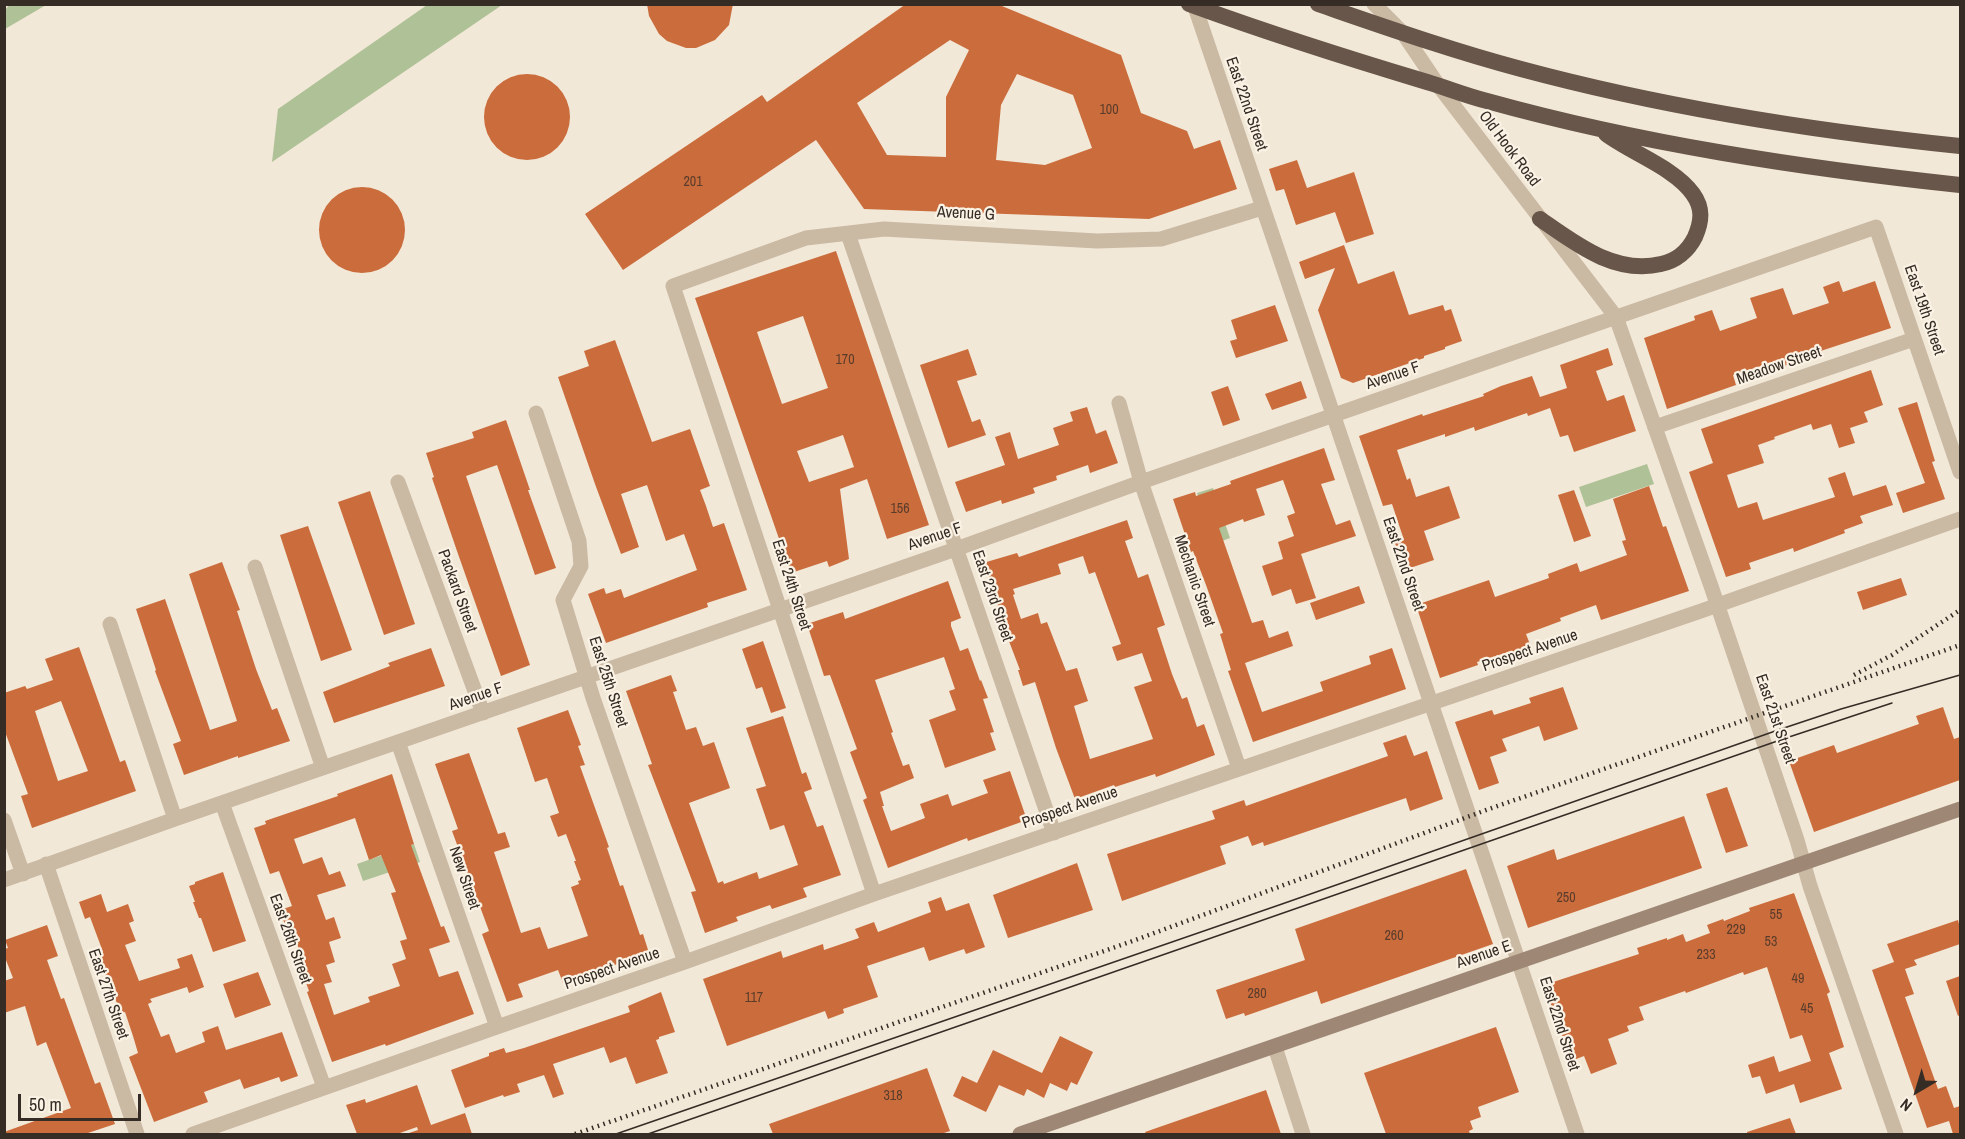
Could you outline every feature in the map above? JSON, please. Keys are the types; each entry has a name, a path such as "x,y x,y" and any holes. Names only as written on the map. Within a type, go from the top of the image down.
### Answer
{"highway":[{"path":"1318,4 1521,69 1706,110 1864,136 1960,146"},
{"path":"1193,5 1317,49 1486,101 1598,129 1750,158 1865,175 1960,185"},
{"path":"1540,219 1588,252 1620,265 1646,268 1671,262 1690,247 1699,229 1702,212 1692,193 1658,166 1598,129"}],"main road":[{"name":"Avenue E","path":"1020,1134 1960,809"}],"street":[{"name":"Old Hook Road","path":"1374,4 1403,33 1438,85 1616,317"},
{"name":"East 22nd Street","path":"1193,5 1577,1134"},
{"name":"Avenue G","path":"673,286 806,238 884,229 1097,241 1161,239 1262,208"},
{"name":"Avenue F","path":"4,880 1876,227"},
{"name":"East 19th Street","path":"1876,227 1960,472"},
{"name":"East 23rd Street","path":"848,234 1054,833"},
{"name":"East 24th Street","path":"673,286 874,894"},
{"name":"East 21st Street","path":"1616,317 1717,606 1896,1134"},
{"name":"Meadow Street","path":"1655,427 1914,339"},
{"name":"Mechanic Street","path":"1119,404 1141,482 1239,768"},
{"name":"East 25th Street","path":"536,413 579,542 581,566 563,600 587,678 685,962"},
{"name":"Packard Street","path":"398,482 483,713"},
{"name":"Prospect Avenue","path":"193,1134 874,894 1717,606 1960,519"},
{"path":"255,567 323,768"},
{"path":"111,624 175,819"},
{"name":"New Street","path":"398,742 497,1027"},
{"name":"East 26th Street","path":"222,803 324,1088"},
{"path":"4,820 23,874"},
{"name":"East 27th Street","path":"46,864 136,1134"},
{"path":"1275,1047 1303,1134"}],"green space":[{"path":"10,4 46,5 5,29 5,10"},
{"path":"427,5 502,5 272,162 278,109"},
{"path":"1647,464 1654,484 1586,507 1579,487"},
{"path":"1213,488 1230,538 1214,544 1197,493"},
{"path":"414,844 420,862 363,881 357,864"}],"building":[{"path":"647,4 733,4 729,25 715,40 696,48 686,48 667,41 659,34 649,16"},
{"path":"906,4 997,4 1121,55 1141,113 1187,131 1194,149 1220,140 1237,189 1149,219 864,209 816,140 623,270 585,214 762,95 767,102","holes":["950,40 969,50 946,97 946,157 887,155 857,103","1017,74 1073,95 1092,148 1045,165 996,160 1001,105"]},
{"path":"527,74 543,78 557,87 566,101 570,117 566,133 557,147 543,156 527,160 511,156 497,147 488,133 484,117 488,101 497,87 511,78"},
{"path":"1297,160 1307,188 1354,172 1374,234 1346,243 1335,212 1296,225 1284,189 1276,191 1269,169"},
{"path":"354,187 370,187 393,199 402,213 405,230 402,247 393,261 370,273 354,273 338,266 326,254 319,238 319,222 326,206 338,194"},
{"path":"1344,245 1358,284 1394,271 1409,315 1443,305 1445,311 1451,309 1462,341 1424,356 1424,358 1353,383 1341,378 1318,310 1335,268 1305,279 1299,262"},
{"path":"836,251 929,525 887,539 867,479 840,489 849,559 829,567 827,561 791,573 695,298","holes":["803,316 828,388 782,404 757,332","843,435 854,467 809,482 797,451"]},
{"path":"1839,281 1843,292 1875,281 1891,328 1790,361 1790,364 1772,370 1770,363 1733,375 1736,385 1667,409 1644,338 1695,320 1694,316 1712,310 1720,331 1757,318 1750,298 1783,288 1793,315 1829,303 1823,287"},
{"path":"1275,305 1288,341 1236,358 1230,341 1237,339 1231,320"},
{"path":"615,340 652,442 690,429 710,486 700,490 713,527 724,523 747,590 707,603 708,607 606,643 588,594 604,588 606,594 621,589 624,598 697,570 684,534 666,541 647,485 621,494 639,547 621,554 595,484 558,377 589,366 584,351"},
{"path":"1608,348 1613,365 1596,371 1607,401 1624,395 1636,431 1574,452 1568,435 1560,437 1550,408 1528,416 1527,413 1475,431 1474,427 1445,437 1445,434 1397,450 1407,480 1410,478 1416,497 1449,486 1460,518 1424,531 1434,560 1404,570 1395,543 1404,540 1392,504 1383,506 1359,436 1484,396 1483,394 1501,386 1532,376 1540,397 1567,388 1560,365"},
{"path":"968,349 977,375 957,381 972,422 980,419 986,435 948,448 920,365"},
{"path":"1871,370 1883,405 1864,412 1868,422 1850,428 1855,443 1839,448 1831,424 1813,430 1811,424 1758,445 1764,463 1727,475 1738,508 1757,502 1763,520 1835,497 1828,478 1845,472 1853,496 1886,485 1893,505 1860,516 1863,523 1844,530 1845,533 1794,552 1793,548 1749,563 1751,569 1726,577 1689,472 1713,463 1701,429"},
{"path":"1301,381 1307,398 1272,410 1265,394"},
{"path":"1228,386 1240,420 1223,426 1211,392"},
{"path":"1917,402 1935,461 1932,462 1945,499 1903,513 1896,493 1925,483 1898,408"},
{"path":"1087,407 1096,434 1106,430 1118,463 1090,473 1088,465 1056,476 1057,480 1033,488 1035,493 1002,504 1001,500 966,512 955,482 1005,465 995,437 1010,432 1018,459 1059,445 1053,428 1073,421 1070,412"},
{"path":"506,420 556,568 535,575 497,465 466,476 530,665 501,676 432,478 434,477 426,453 474,438 472,432"},
{"path":"1324,448 1335,480 1321,484 1336,525 1350,520 1356,536 1301,554 1316,598 1296,604 1291,589 1272,596 1262,566 1283,559 1278,542 1294,536 1287,516 1295,513 1283,480 1256,489 1265,515 1244,522 1243,519 1219,528 1252,623 1263,620 1269,638 1288,631 1293,646 1245,663 1262,712 1323,691 1320,682 1371,664 1369,656 1392,648 1406,689 1253,742 1228,671 1231,670 1220,634 1223,633 1173,499 1195,492 1196,496 1231,484 1230,481"},
{"path":"1649,486 1689,591 1601,620 1596,605 1526,634 1531,647 1477,662 1478,665 1440,678 1416,605 1489,580 1495,597 1549,578 1548,574 1577,563 1580,572 1627,555 1622,541 1626,540 1613,499"},
{"path":"1574,490 1591,536 1574,542 1558,495"},
{"path":"370,491 415,624 384,635 338,502"},
{"path":"1127,520 1133,538 1125,541 1138,578 1148,574 1165,625 1157,628 1172,674 1182,699 1187,697 1197,727 1204,724 1215,755 1156,777 1155,774 1115,787 1114,785 1075,799 1035,682 1023,686 1018,670 1020,670 999,615 1001,614 983,563 1017,553 1019,557","holes":["1083,556 1089,574 1095,572 1121,644 1112,647 1117,661 1142,653 1152,681 1134,687 1153,739 1090,759 1074,706 1088,701 1077,668 1066,671 1047,622 1041,624 1038,613 1021,619 1013,595 1015,594 1013,589 1061,574 1058,564"]},
{"path":"308,526 352,650 321,661 280,535"},
{"path":"222,562 240,610 237,611 256,669 272,710 277,708 290,741 184,775 173,744 181,741 155,671 136,609 165,599 210,730 237,721 189,574"},
{"path":"1901,578 1907,595 1863,610 1857,592"},
{"path":"948,581 961,618 951,622 951,626 960,651 968,648 988,698 983,699 994,732 990,733 996,750 945,768 929,720 956,710 949,691 955,689 944,657 875,680 903,766 909,764 914,778 880,792 884,806 882,806 891,831 925,818 920,804 948,794 952,806 988,793 983,780 1010,771 1027,820 968,841 967,838 888,868 863,800 867,798 850,752 857,749 830,675 824,676 807,624 843,612 845,619"},
{"path":"1359,586 1365,603 1316,620 1310,603"},
{"path":"763,641 786,708 771,713 762,687 756,689 742,649"},
{"path":"79,647 120,762 125,760 136,791 32,828 21,796 28,794 4,729 4,693 25,686 27,689 53,680 45,659","holes":["61,701 88,771 58,781 35,711"]},
{"path":"431,648 445,686 334,723 323,692 390,666 388,663"},
{"path":"671,675 677,691 673,692 686,730 696,727 703,746 714,742 730,788 689,803 718,883 723,881 724,884 757,872 759,879 798,865 784,825 770,830 756,789 766,786 746,728 783,716 802,774 806,772 812,789 804,792 817,827 823,825 841,875 803,888 807,897 772,909 770,905 736,917 738,921 705,933 691,892 696,891 648,765 652,764 626,691"},
{"path":"1563,687 1578,729 1544,741 1539,726 1502,739 1507,751 1490,757 1499,783 1479,790 1455,722 1492,710 1494,715 1531,703 1529,698"},
{"path":"1943,707 1954,739 1960,737 1960,780 1814,832 1789,761 1834,745 1837,753 1919,724 1916,716"},
{"path":"568,710 581,745 578,746 585,765 580,766 609,847 607,848 620,886 623,885 640,935 643,934 649,953 563,983 558,970 518,984 523,997 507,1002 482,934 489,931 452,831 458,829 435,764 469,753 498,834 505,832 510,847 494,852 521,933 540,927 548,949 588,936 571,887 579,884 578,881 581,880 574,861 576,861 566,834 558,837 550,816 559,813 547,778 535,782 517,728"},
{"path":"1406,735 1414,756 1427,751 1443,799 1410,811 1406,798 1264,846 1263,842 1252,846 1248,836 1220,846 1226,864 1122,901 1107,854 1215,819 1212,811 1244,800 1246,806 1388,756 1383,743"},
{"path":"392,774 414,844 411,845 441,927 444,926 450,942 429,949 439,977 458,971 474,1014 386,1046 385,1044 332,1062 307,992 309,991 304,977 307,976 302,958 291,926 286,928 280,910 292,906 279,871 270,874 254,828 266,824 265,821 338,796 337,794","holes":["355,818 369,860 381,855 396,892 391,893 407,939 400,941 406,959 392,964 400,986 368,997 370,1002 334,1015 324,984 332,982 326,965 335,962 329,942 341,938 334,917 326,920 317,895 346,886 340,871 329,875 322,857 303,864 294,839"]},
{"path":"1727,787 1748,846 1726,853 1706,794"},
{"path":"1684,816 1702,868 1528,928 1507,866 1554,849 1557,860"},
{"path":"1077,863 1093,910 1008,938 993,895"},
{"path":"1466,869 1493,944 1321,1004 1317,991 1245,1016 1244,1013 1226,1019 1216,990 1305,960 1295,929"},
{"path":"223,872 246,941 213,952 189,886"},
{"path":"1794,893 1830,992 1827,994 1844,1047 1829,1053 1842,1089 1800,1103 1794,1084 1766,1094 1760,1076 1752,1078 1748,1065 1774,1056 1779,1072 1811,1061 1802,1035 1790,1039 1767,967 1744,975 1743,972 1639,1007 1644,1020 1627,1026 1629,1031 1608,1039 1617,1064 1591,1074 1584,1056 1571,1061 1544,985 1639,954 1637,948 1667,938 1667,940 1683,934 1686,942 1710,933 1707,925 1723,919 1724,921 1750,911 1749,908"},
{"path":"101,894 107,912 128,904 134,921 129,923 136,941 125,945 139,981 180,968 177,959 192,954 204,987 189,993 187,987 150,999 152,1002 148,1004 161,1037 169,1034 176,1053 205,1042 202,1032 218,1026 226,1050 282,1032 298,1076 281,1082 279,1077 244,1089 240,1079 204,1092 208,1102 154,1122 129,1057 138,1053 125,1012 121,1013 104,972 98,954 103,952 90,917 85,919 79,902"},
{"path":"941,897 946,911 969,903 985,947 966,954 964,949 929,961 924,947 867,966 878,997 843,1009 844,1013 828,1019 825,1011 727,1046 703,979 781,951 783,958 823,944 824,950 859,938 855,929 874,922 878,932 931,912 928,902"},
{"path":"1958,920 1960,944 1914,960 1917,965 1905,969 1914,994 1905,997 1938,1089 1946,1086 1954,1108 1960,1106 1960,1134 1953,1134 1949,1121 1927,1128 1872,970 1894,962 1887,944"},
{"path":"47,925 58,956 47,960 61,999 64,998 95,1084 100,1082 115,1124 85,1134 4,1134 4,1132 71,1108 46,1042 37,1046 25,1006 4,1013 4,981 13,978 4,955 4,949 8,948 5,940"},
{"path":"258,972 271,1005 235,1018 223,984"},
{"path":"1960,976 1960,1015 1958,1016 1946,981"},
{"path":"661,992 675,1032 656,1040 668,1073 636,1084 626,1057 610,1063 604,1047 553,1064 564,1094 553,1098 544,1075 517,1084 520,1092 504,1097 503,1095 465,1108 451,1070 504,1048 506,1053 524,1048 630,1012 628,1006"},
{"path":"1496,1027 1519,1092 1478,1107 1481,1117 1470,1121 1473,1129 1469,1131 1470,1134 1386,1134 1364,1073"},
{"path":"1060,1036 1093,1052 1077,1085 1071,1082 1067,1091 1050,1083 1044,1098 1027,1089 1024,1096 999,1085 986,1112 953,1096 962,1076 977,1083 993,1050 1042,1073"},
{"path":"927,1068 950,1131 941,1134 773,1134 769,1124"},
{"path":"417,1085 431,1125 465,1113 472,1134 409,1133 418,1130 417,1127 397,1134 357,1134 346,1105 365,1099 366,1103"},
{"path":"1266,1090 1281,1134 1146,1134 1145,1132"},
{"path":"1790,1118 1796,1134 1747,1134 1747,1132"}],"tram line":[{"path":"616,1134 1781,729 1841,709 1960,675"},
{"path":"648,1134 1892,703"}],"railway":[{"path":"1854,675 1892,655 1960,610"},
{"path":"575,1134 1130,942 1489,809 1960,645"}]}
